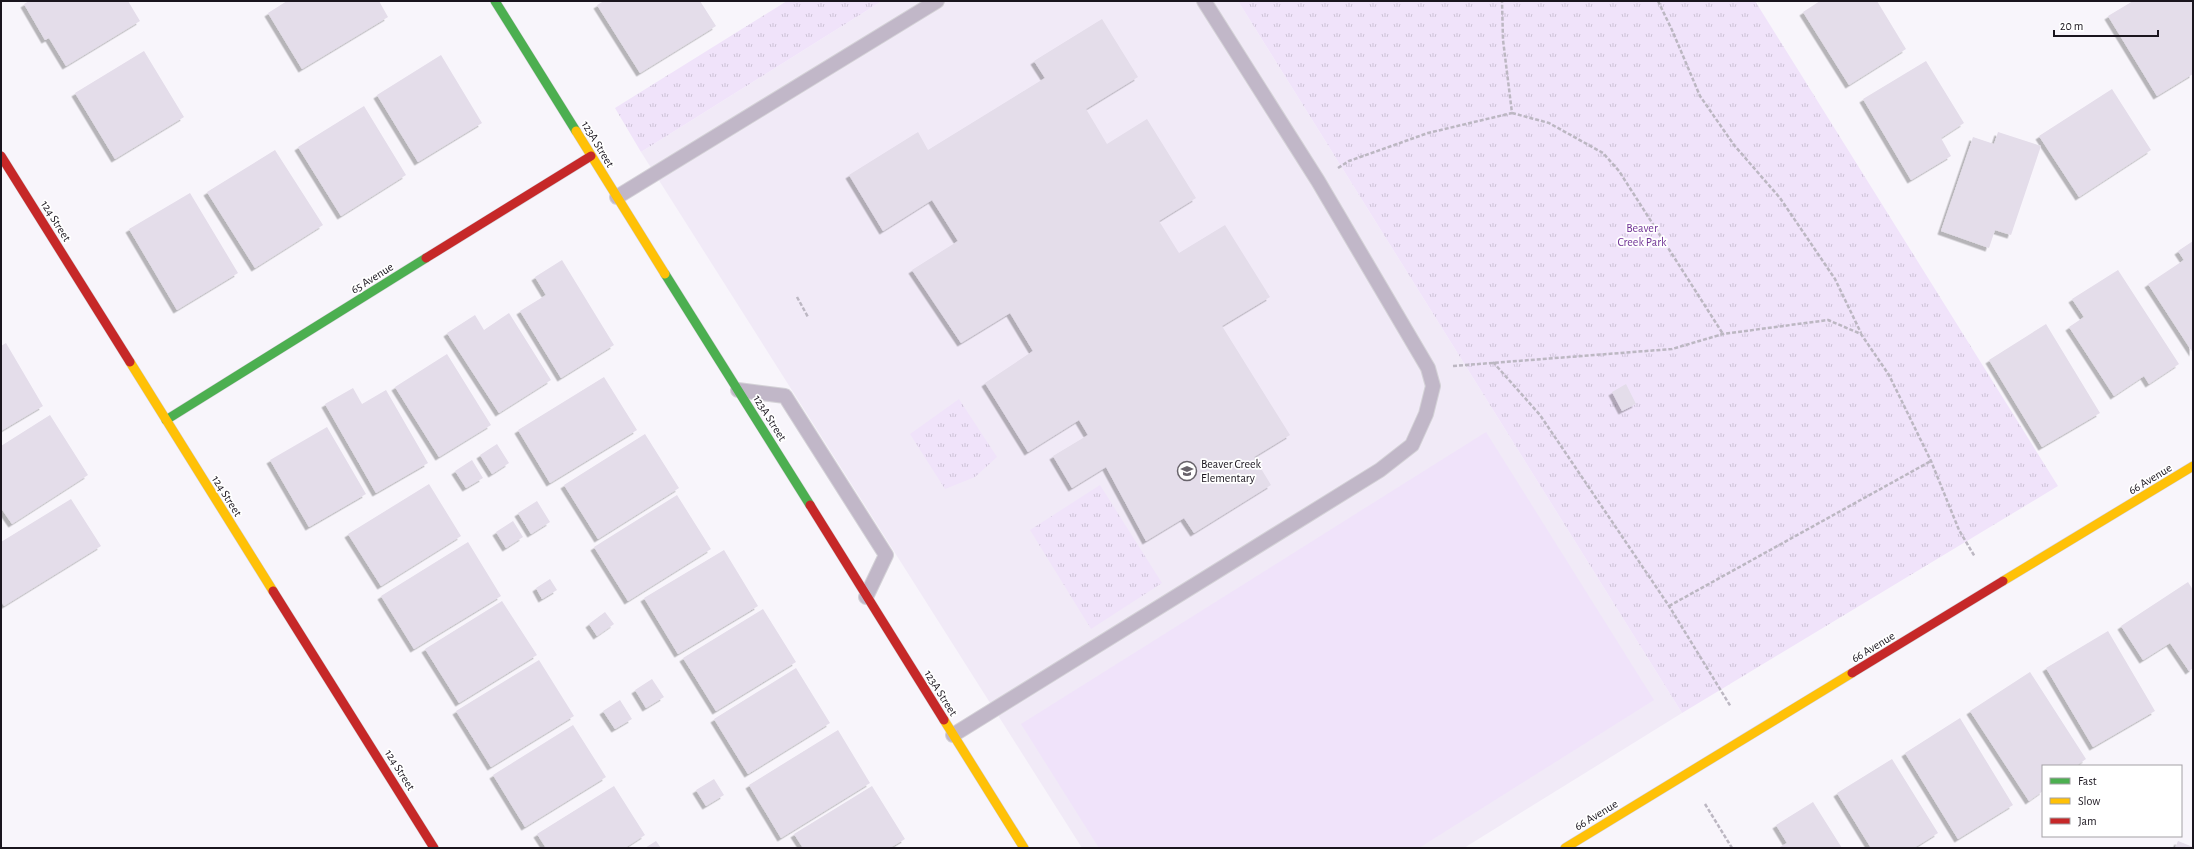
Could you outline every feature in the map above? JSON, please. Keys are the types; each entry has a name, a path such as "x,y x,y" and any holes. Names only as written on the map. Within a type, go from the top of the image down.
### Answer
{"street":[{"name":"123A Street","path":"495,1 1024,848"},
{"name":"124 Street","path":"1,156 434,848"},
{"name":"65 Avenue","path":"166,420 591,156"},
{"name":"66 Avenue","path":"1565,848 2193,466"}],"lane":[{"path":"617,197 937,1"},
{"path":"954,735 1380,470 1412,445 1426,414 1433,386 1428,368 1318,181 1204,1"},
{"path":"738,390 785,396 886,555 866,597"}],"path":[{"path":"1502,1 1503,40 1512,113"},
{"path":"1658,1 1700,96 1734,145 1785,204 1835,280 1861,334 1889,375 1930,461 1959,530 1975,557"},
{"path":"1318,181 1349,161 1428,133 1512,113 1549,123 1603,153 1619,171 1723,334"},
{"path":"797,297 808,317"},
{"path":"1428,368 1672,349 1723,334 1828,320 1861,334"},
{"path":"1493,362 1540,415 1668,606 1731,707"},
{"path":"1668,606 1930,461"},
{"path":"1705,804 1732,848"}],"shaded area":[{"name":"Beaver Creek Elementary","path":"882,1 1238,1 1682,713 1464,848 1082,848 641,152"}],"green space":[{"path":"787,1 882,1 641,152 615,108"},
{"name":"Beaver Creek Park","path":"1238,1 1755,1 2058,486 1682,713"},
{"path":"959,399 997,457 975,477 945,489 910,434"},
{"path":"1486,432 1654,700 1419,848 1099,848 1021,724"},
{"path":"1100,485 1162,583 1091,629 1030,530"}],"building":[{"path":"29,1 128,1 140,21 66,66 49,38 45,40 24,4"},
{"path":"287,1 379,1 388,17 302,69 268,13"},
{"path":"604,1 700,1 716,26 640,73 597,5"},
{"path":"1820,1 1877,1 1906,49 1849,85 1803,12"},
{"path":"2133,1 2191,1 2193,5 2193,74 2157,96 2108,16"},
{"path":"1102,19 1138,77 1086,109 1107,144 1147,119 1196,198 1159,221 1179,253 1225,225 1270,297 1222,326 1290,435 1254,457 1271,485 1194,533 1184,518 1146,541 1106,467 1072,488 1053,456 1088,435 1079,420 1028,452 985,383 1033,351 1010,313 961,343 912,270 958,241 932,200 883,231 849,175 918,132 928,150 1045,78 1034,61"},
{"path":"144,51 184,117 115,159 75,93"},
{"path":"441,55 482,123 418,162 377,95"},
{"path":"1926,61 1964,123 1941,138 1951,156 1911,180 1863,99"},
{"path":"2112,89 2151,150 2079,197 2039,136"},
{"path":"364,106 406,175 341,216 298,147"},
{"path":"1998,132 2041,146 2011,235 1995,230 1989,248 1941,231 1973,137 1994,144"},
{"path":"275,150 323,225 255,268 207,192"},
{"path":"190,193 238,273 177,310 129,229"},
{"path":"2193,241 2193,353 2148,284 2184,260 2178,251"},
{"path":"562,260 614,345 561,378 520,311 546,295 535,277"},
{"path":"2118,270 2179,364 2149,384 2144,376 2114,396 2069,327 2084,317 2072,299"},
{"path":"509,313 551,380 499,413 447,333 475,315 484,330"},
{"path":"2046,324 2100,413 2042,447 1989,360"},
{"path":"6,343 43,406 1,431 1,346"},
{"path":"447,354 491,425 439,457 395,387"},
{"path":"604,377 637,430 550,483 518,430"},
{"path":"1626,384 1636,404 1622,411 1612,392"},
{"path":"353,388 362,404 386,390 428,463 376,493 325,404"},
{"path":"50,415 88,475 12,524 1,508 1,446"},
{"path":"327,427 366,494 309,527 270,460"},
{"path":"645,434 679,488 598,539 564,485"},
{"path":"497,444 509,463 492,474 480,455"},
{"path":"472,460 483,478 466,488 455,471"},
{"path":"429,484 461,536 381,586 348,534"},
{"path":"677,495 711,549 628,601 594,547"},
{"path":"71,499 101,546 4,606 1,601 1,542"},
{"path":"537,501 550,522 531,534 518,513"},
{"path":"513,521 523,537 506,548 496,532"},
{"path":"468,542 501,596 414,649 381,596"},
{"path":"724,550 758,606 678,654 644,598"},
{"path":"550,579 557,590 542,599 536,588"},
{"path":"2188,582 2193,590 2193,668 2189,671 2170,643 2143,660 2121,626"},
{"path":"502,601 537,655 459,703 425,649"},
{"path":"763,609 796,662 716,711 683,658"},
{"path":"605,612 614,624 597,636 589,624"},
{"path":"2108,631 2155,711 2093,747 2046,668"},
{"path":"539,660 574,716 491,767 456,711"},
{"path":"796,668 830,723 748,774 714,719"},
{"path":"2030,672 2086,759 2077,765 2042,765 2042,792 2029,801 1970,711"},
{"path":"652,679 664,697 646,708 635,690"},
{"path":"620,700 632,719 615,729 603,711"},
{"path":"1960,718 2013,805 1958,839 1905,753"},
{"path":"573,725 606,777 525,827 493,775"},
{"path":"838,730 870,783 781,838 749,785"},
{"path":"1892,759 1938,833 1914,848 1871,848 1837,793"},
{"path":"714,779 724,795 706,806 696,790"},
{"path":"614,786 645,835 625,848 546,848 537,834"},
{"path":"872,786 905,839 890,848 803,848 794,834"},
{"path":"1813,802 1842,848 1778,848 1787,843 1776,825"},
{"path":"656,841 661,848 645,848"},
{"path":"2178,841 2193,847 2193,848 2175,848"}],"traffic: fast":[{"path":"495,1 576,131"},
{"path":"166,420 426,258"},
{"path":"665,274 810,505"}],"traffic: slow":[{"path":"576,131 665,274"},
{"path":"130,362 273,591"},
{"path":"2003,581 2193,466"},
{"path":"1565,848 1852,673"},
{"path":"944,720 1024,848"}],"traffic: jam":[{"path":"1,156 130,362"},
{"path":"426,258 591,156"},
{"path":"810,505 944,720"},
{"path":"1852,673 2003,581"},
{"path":"273,591 434,848"}],"place":[{"name":"Beaver Creek Elementary","path":"1187,471"}]}
